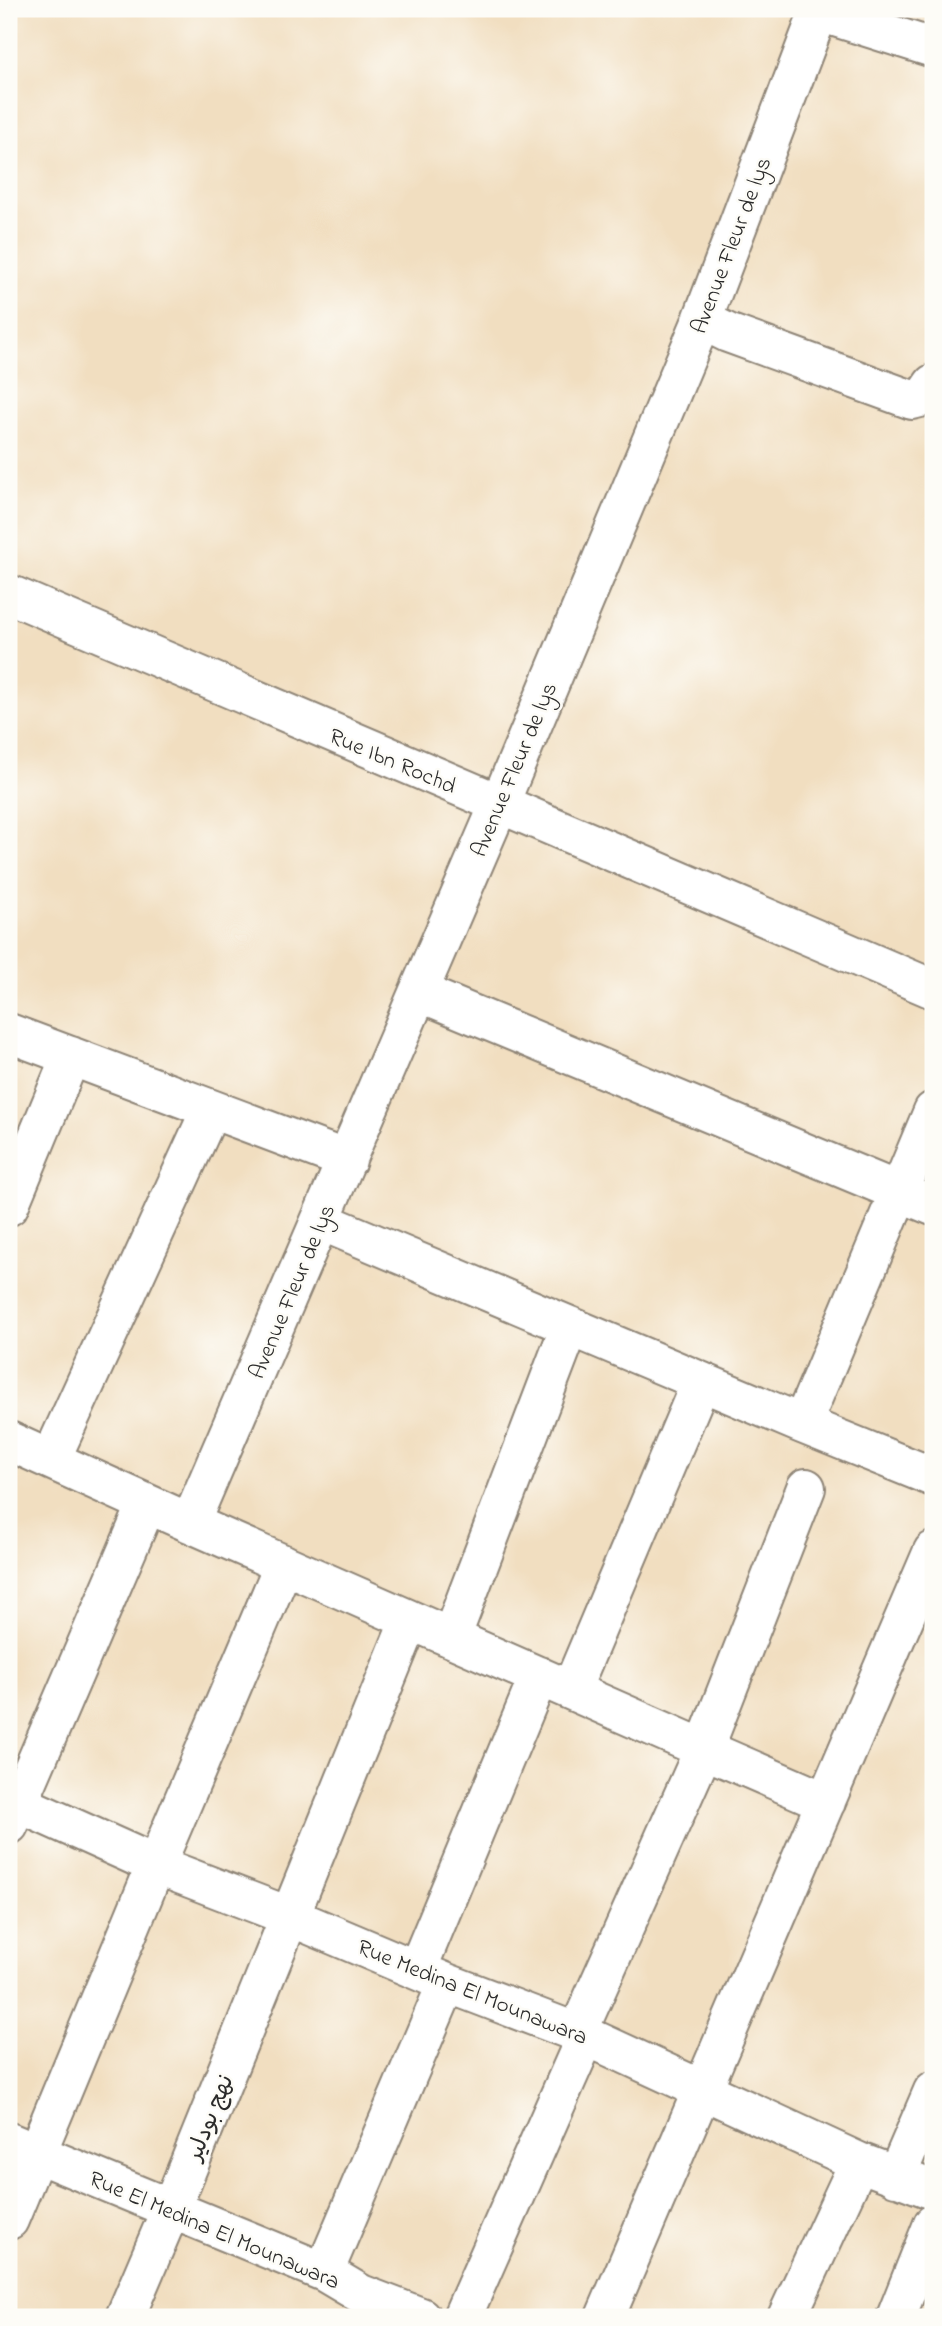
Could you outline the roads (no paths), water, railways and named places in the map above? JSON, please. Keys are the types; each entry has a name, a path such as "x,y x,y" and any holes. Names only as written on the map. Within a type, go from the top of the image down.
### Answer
{"street":[{"path":"819,10 933,48"},
{"name":"Avenue Fleur de lys","path":"191,1523 499,805 702,320 819,10"},
{"path":"702,320 728,333 912,400 924,397 933,384"},
{"name":"Rue Ibn Rochd","path":"9,594 933,989"},
{"path":"419,992 917,1198"},
{"path":"9,1032 347,1160"},
{"path":"9,1206 71,1056"},
{"path":"51,1460 211,1109"},
{"path":"802,1424 917,1198 933,1111"},
{"path":"321,1221 933,1477"},
{"path":"451,1638 570,1326"},
{"path":"324,2272 432,1976 555,1683 701,1382"},
{"path":"9,1442 825,1802"},
{"path":"462,2317 704,1749 806,1488"},
{"path":"12,1809 147,1504"},
{"path":"605,2317 933,1551"},
{"path":"9,2220 23,2147 156,1865 284,1564"},
{"name":"نهج بودلير","path":"125,2317 172,2209 410,1620"},
{"name":"Rue Medina El Mounawara","path":"12,1809 291,1917 582,2035 859,2162 933,2190"},
{"path":"896,2177 933,2091"},
{"name":"Rue El Medina El Mounawara","path":"23,2147 324,2272 356,2306 421,2317"},
{"path":"787,2317 859,2162"},
{"path":"896,2317 933,2224"}]}
